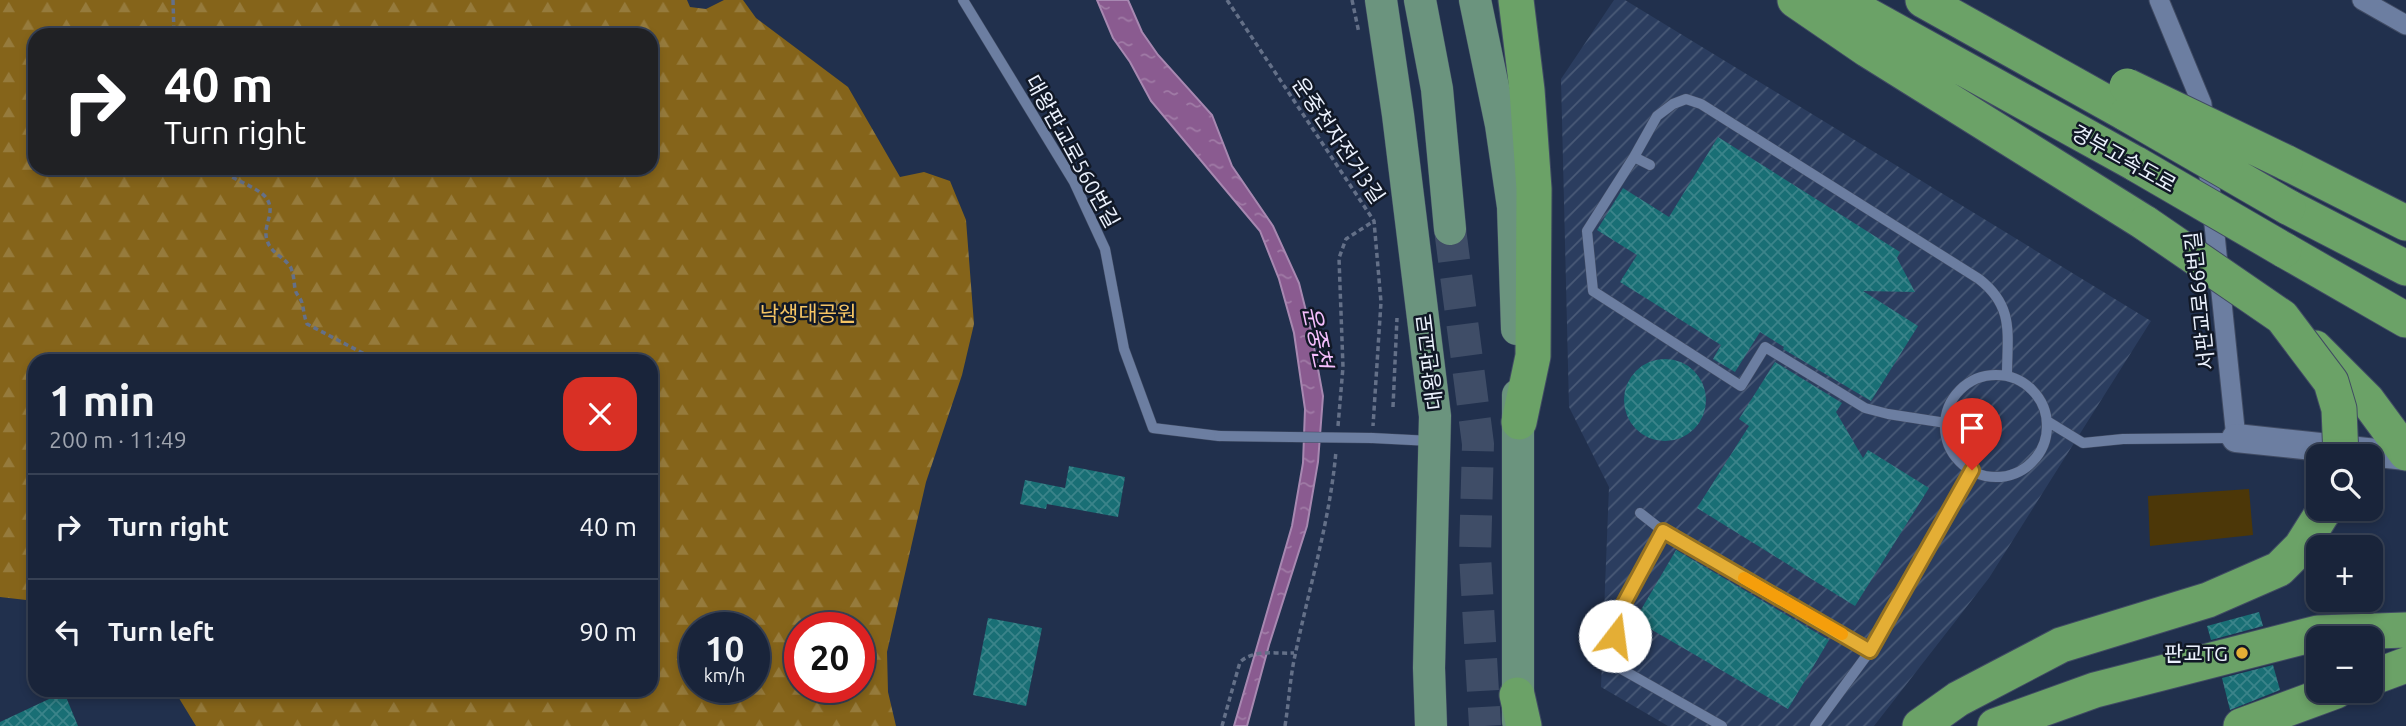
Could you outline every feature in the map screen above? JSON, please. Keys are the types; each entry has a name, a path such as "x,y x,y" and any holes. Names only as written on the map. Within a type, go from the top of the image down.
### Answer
{"highway":[{"path":"1516,0 1527,90 1534,189 1533,356 1519,422"},
{"path":"1795,0 1868,50 2146,223 2281,317 2336,367 2367,400 2406,455"},
{"name":"경부고속도로","path":"1840,0 2136,164 2406,320"},
{"name":"경부고속도로","path":"1923,0 2127,100 2288,207 2406,268"},
{"path":"1960,0 2127,100 2285,162 2406,223"},
{"path":"2281,317 2331,383 2339,409 2340,444"},
{"path":"1920,726 1958,699 2061,645 2208,600 2279,569 2301,547 2317,521"},
{"path":"1995,726 2095,690 2318,633 2406,630"},
{"path":"2383,674 2406,665"},
{"path":"2241,726 2306,702"}],"main road":[{"name":"대왕판교로","path":"1381,0 1431,371 1436,441 1429,668 1431,726"},
{"path":"1420,0 1437,89 1450,229"},
{"path":"1475,0 1501,125 1513,207 1519,422 1520,716"}],"street":[{"name":"서판교로66번길","path":"2159,0 2202,104 2236,438"},
{"path":"2362,0 2406,25"},
{"path":"2236,438 2406,455"}],"lane":[{"name":"대왕판교로560번길","path":"963,0 1074,183 1105,249 1124,349 1153,428 1219,436 1372,438"},
{"path":"1946,423 1865,408 1765,347 1741,386 1593,291 1587,231 1657,116 1673,104 1686,99 1701,104 1979,279 1995,291 2002,303 2006,319 2007,376"},
{"path":"1634,157 1650,165"},
{"path":"2007,376 2022,382 2034,392 2043,405 2047,421 2046,439 2039,455 2026,467 2011,475 1993,477 1961,464 1951,450 1945,433 1946,415 1952,400 1962,388 1983,377 2007,376"},
{"path":"2047,421 2083,443 2123,439 2236,438"},
{"path":"1372,438 1436,441"},
{"path":"1815,726 1870,651 1972,470"},
{"path":"1640,513 1663,531 1870,651"},
{"path":"1663,531 1615,620 1614,653 1623,670 1722,726"}],"path":[{"path":"173,0 174,28"},
{"name":"운중천자전거3길","path":"1227,0 1374,221 1381,302 1372,438"},
{"path":"226,175 257,189 268,200 271,213 266,226 266,239 274,253 289,264 294,277 295,292 302,302 302,313 307,324 364,354"},
{"path":"1222,726 1240,662 1246,656 1254,653 1295,653 1285,726"}],"shaded area":[{"path":"1614,0 1625,0 2151,321 1989,578 1874,726 1668,726 1601,687 1609,487 1569,407 1561,79"},
{"path":"2249,489 2253,535 2150,546 2148,496"}],"green space":[{"name":"낙생대공원","path":"0,0 687,0 690,7 706,9 724,0 743,0 756,18 848,87 900,177 924,172 950,181 966,220 974,324 962,375 926,482 887,652 888,692 896,726 196,726 178,697 658,697 658,354 28,354 28,600 0,597"}],"water":[{"path":"1097,0 1128,0 1142,32 1158,55 1212,115 1232,166 1273,226 1299,283 1311,331 1323,396 1318,462 1307,526 1269,645 1247,726 1234,726 1292,526 1303,463 1305,409 1294,333 1279,279 1260,231 1151,101 1130,62 1113,38"}],"building":[{"path":"1718,137 1900,252 1897,258 1915,292 1863,291 1918,326 1871,401 1783,349 1784,347 1760,332 1735,372 1713,359 1721,345 1620,282 1637,255 1597,230 1623,188 1669,217"},
{"path":"1665,359 1681,362 1694,371 1703,384 1706,400 1703,416 1694,429 1681,438 1665,441 1649,438 1636,429 1627,416 1624,400 1627,384 1636,371 1649,362"},
{"path":"1775,362 1842,403 1836,412 1863,458 1868,450 1929,488 1855,606 1697,508 1749,426 1739,419"},
{"path":"1069,466 1125,477 1118,517 1047,504 1046,509 1020,504 1025,480 1065,488"},
{"path":"1676,550 1829,640 1788,709 1635,620"},
{"path":"2259,612 2263,626 2211,640 2207,626"},
{"path":"988,618 1042,628 1026,706 973,695"},
{"path":"2273,665 2280,690 2230,710 2222,678"},
{"path":"53,697 66,697 78,726 0,726 0,722"}],"tunnel":[{"path":"1450,229 1478,444 1475,555 1485,726"}],"slow traffic":[{"path":"1744,578 1842,634"}],"place":[{"name":"판교TG","path":"2242,653"}],"route":[{"path":"1615,636 1615,620 1663,531 1870,651 1972,470"}],"water label":[{"name":"운중천","path":"1318,337"}]}
